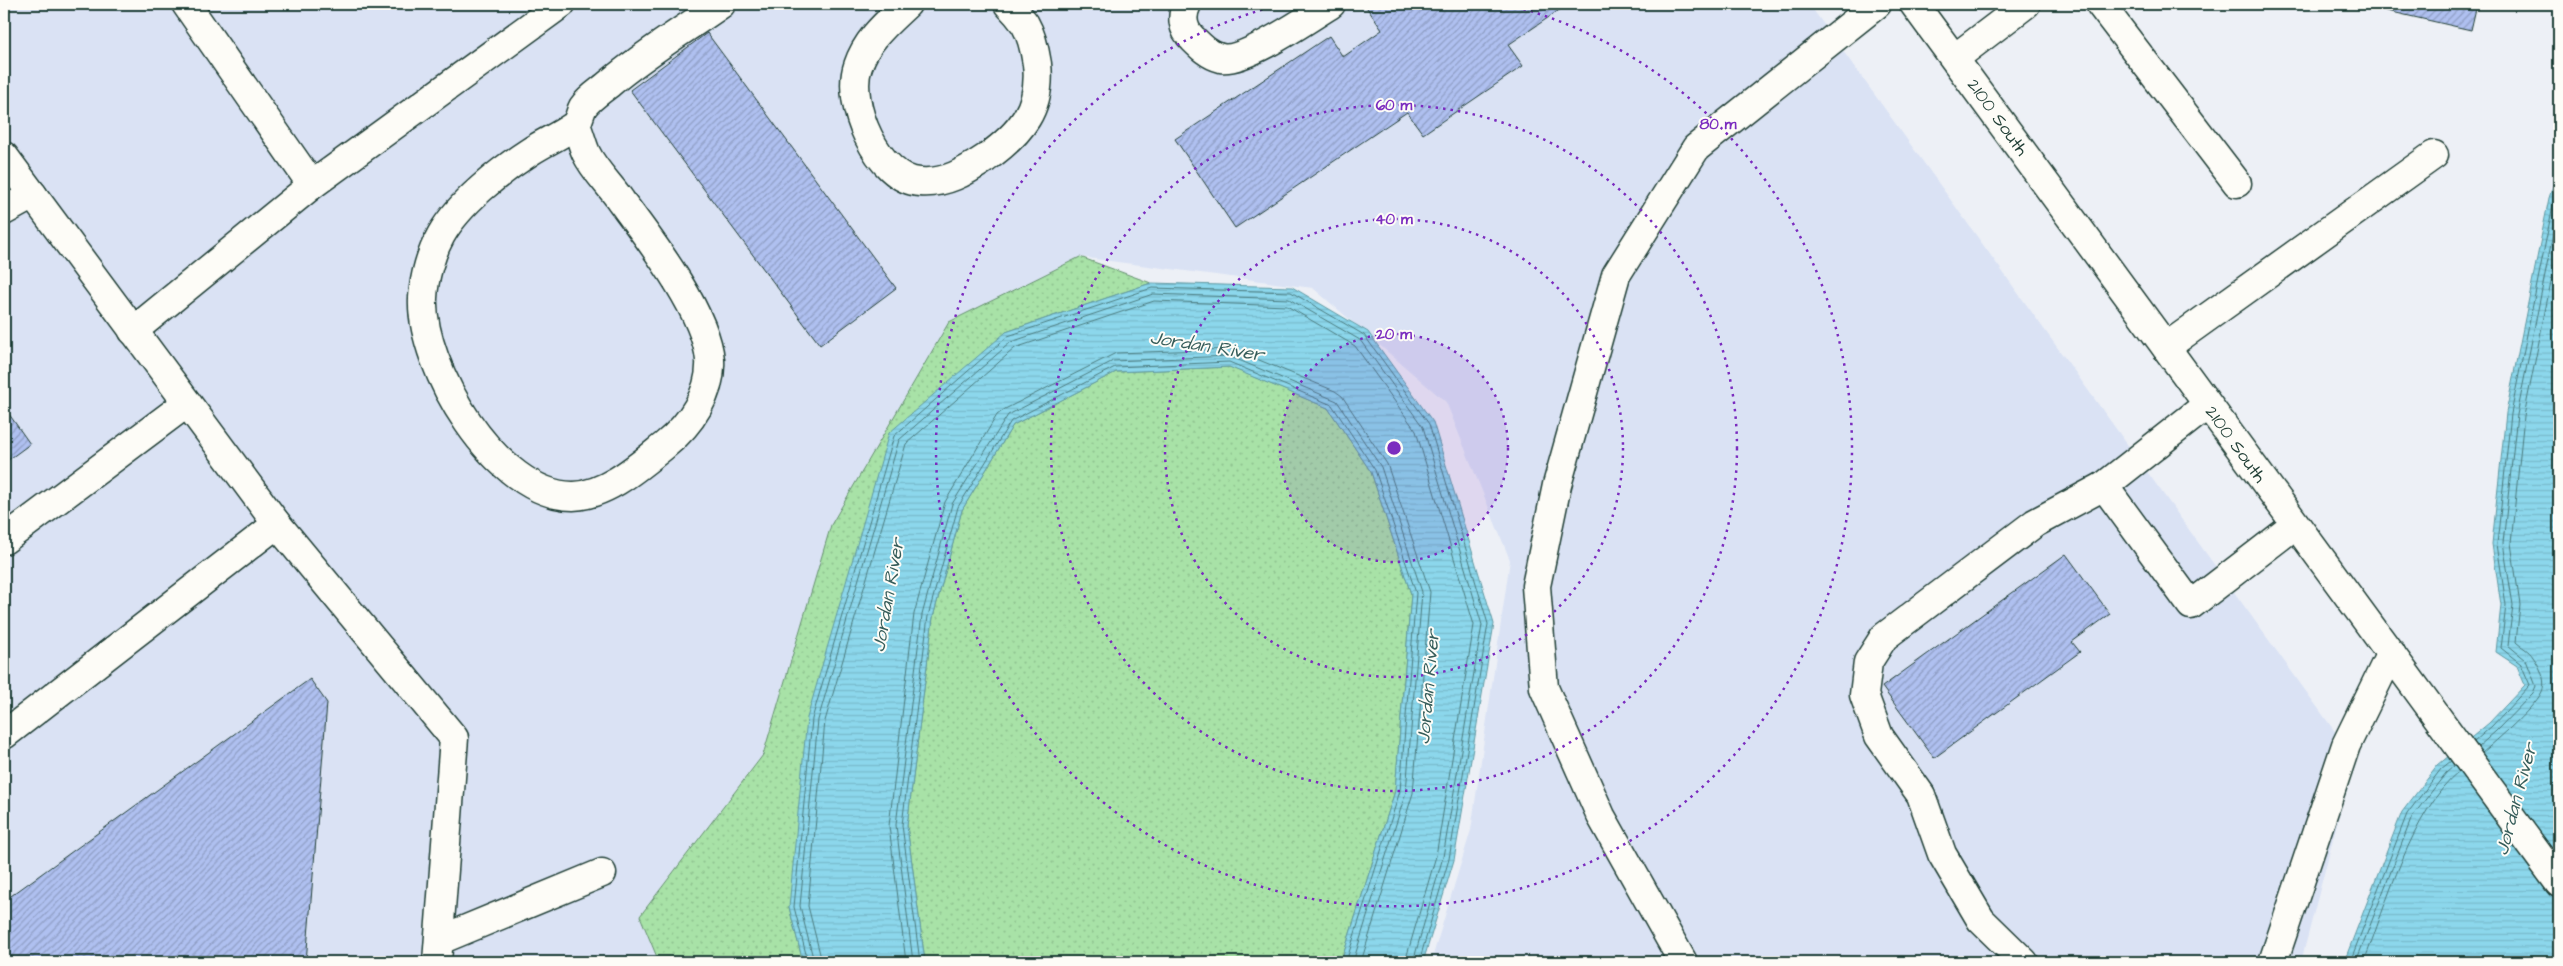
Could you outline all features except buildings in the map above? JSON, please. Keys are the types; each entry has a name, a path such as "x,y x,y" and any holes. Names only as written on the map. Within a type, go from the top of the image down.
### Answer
{"street":[{"path":"186,4 312,185"},
{"path":"133,331 312,185 560,4"},
{"path":"576,125 587,156 622,201 687,297 705,334 710,361 708,387 694,414 673,439 640,465 597,491 572,496 542,488 510,472 483,443 458,409 439,369 429,336 423,299 427,269 441,235 465,204 492,179 531,151 576,125 584,106 616,78 721,4"},
{"path":"906,4 871,38 857,67 855,93 861,122 872,144 899,174 918,182 941,182 966,172 992,154 1020,128 1034,107 1040,84 1036,52 1026,25 1008,4"},
{"path":"1186,4 1182,15 1187,33 1206,51 1222,58 1241,54 1272,40 1331,4"},
{"path":"1683,962 1601,816 1544,688 1536,586 1558,485 1616,275 1696,148 1877,4"},
{"name":"2100 South","path":"1914,4 2559,883"},
{"path":"1955,58 2026,4"},
{"path":"2102,4 2237,183"},
{"path":"2166,346 2434,155"},
{"path":"4,156 277,524 454,738 438,951 602,873"},
{"path":"4,211 33,195"},
{"path":"4,540 187,403"},
{"path":"2024,962 1982,920 1942,854 1921,795 1879,736 1864,695 1868,662 1884,638 2035,523 2104,486 2208,405"},
{"path":"2104,486 2191,605 2295,525"},
{"path":"4,735 277,524"},
{"path":"2273,962 2346,745 2391,653"}],"shaded area":[{"path":"4,4 1809,4 2354,758 2301,962 1431,962 1471,830 1510,560 1446,402 1313,288 1080,257 949,322 831,525 763,755 640,916 659,962 4,962"}],"green space":[{"path":"1080,257 1151,283 1006,332 789,907 803,962 659,962 640,916 763,755 831,525 949,322"},
{"path":"1230,367 1328,408 1371,472 1411,594 1395,791 1341,962 925,962 907,826 933,617 962,510 1013,425 1116,372"}],"water":[{"name":"Jordan River","path":"2559,168 2559,962 2344,962 2402,812 2438,765 2489,723 2525,685 2517,666 2496,652 2501,605 2492,544 2506,413 2549,198"},
{"name":"Jordan River","path":"1151,283 1292,287 1368,332 1433,422 1494,624 1454,860 1423,962 1341,962 1395,791 1411,594 1371,472 1328,408 1229,367 1116,372 1013,425 962,510 933,617 907,826 925,962 803,962 789,907 807,718 889,433 1006,332"}]}
